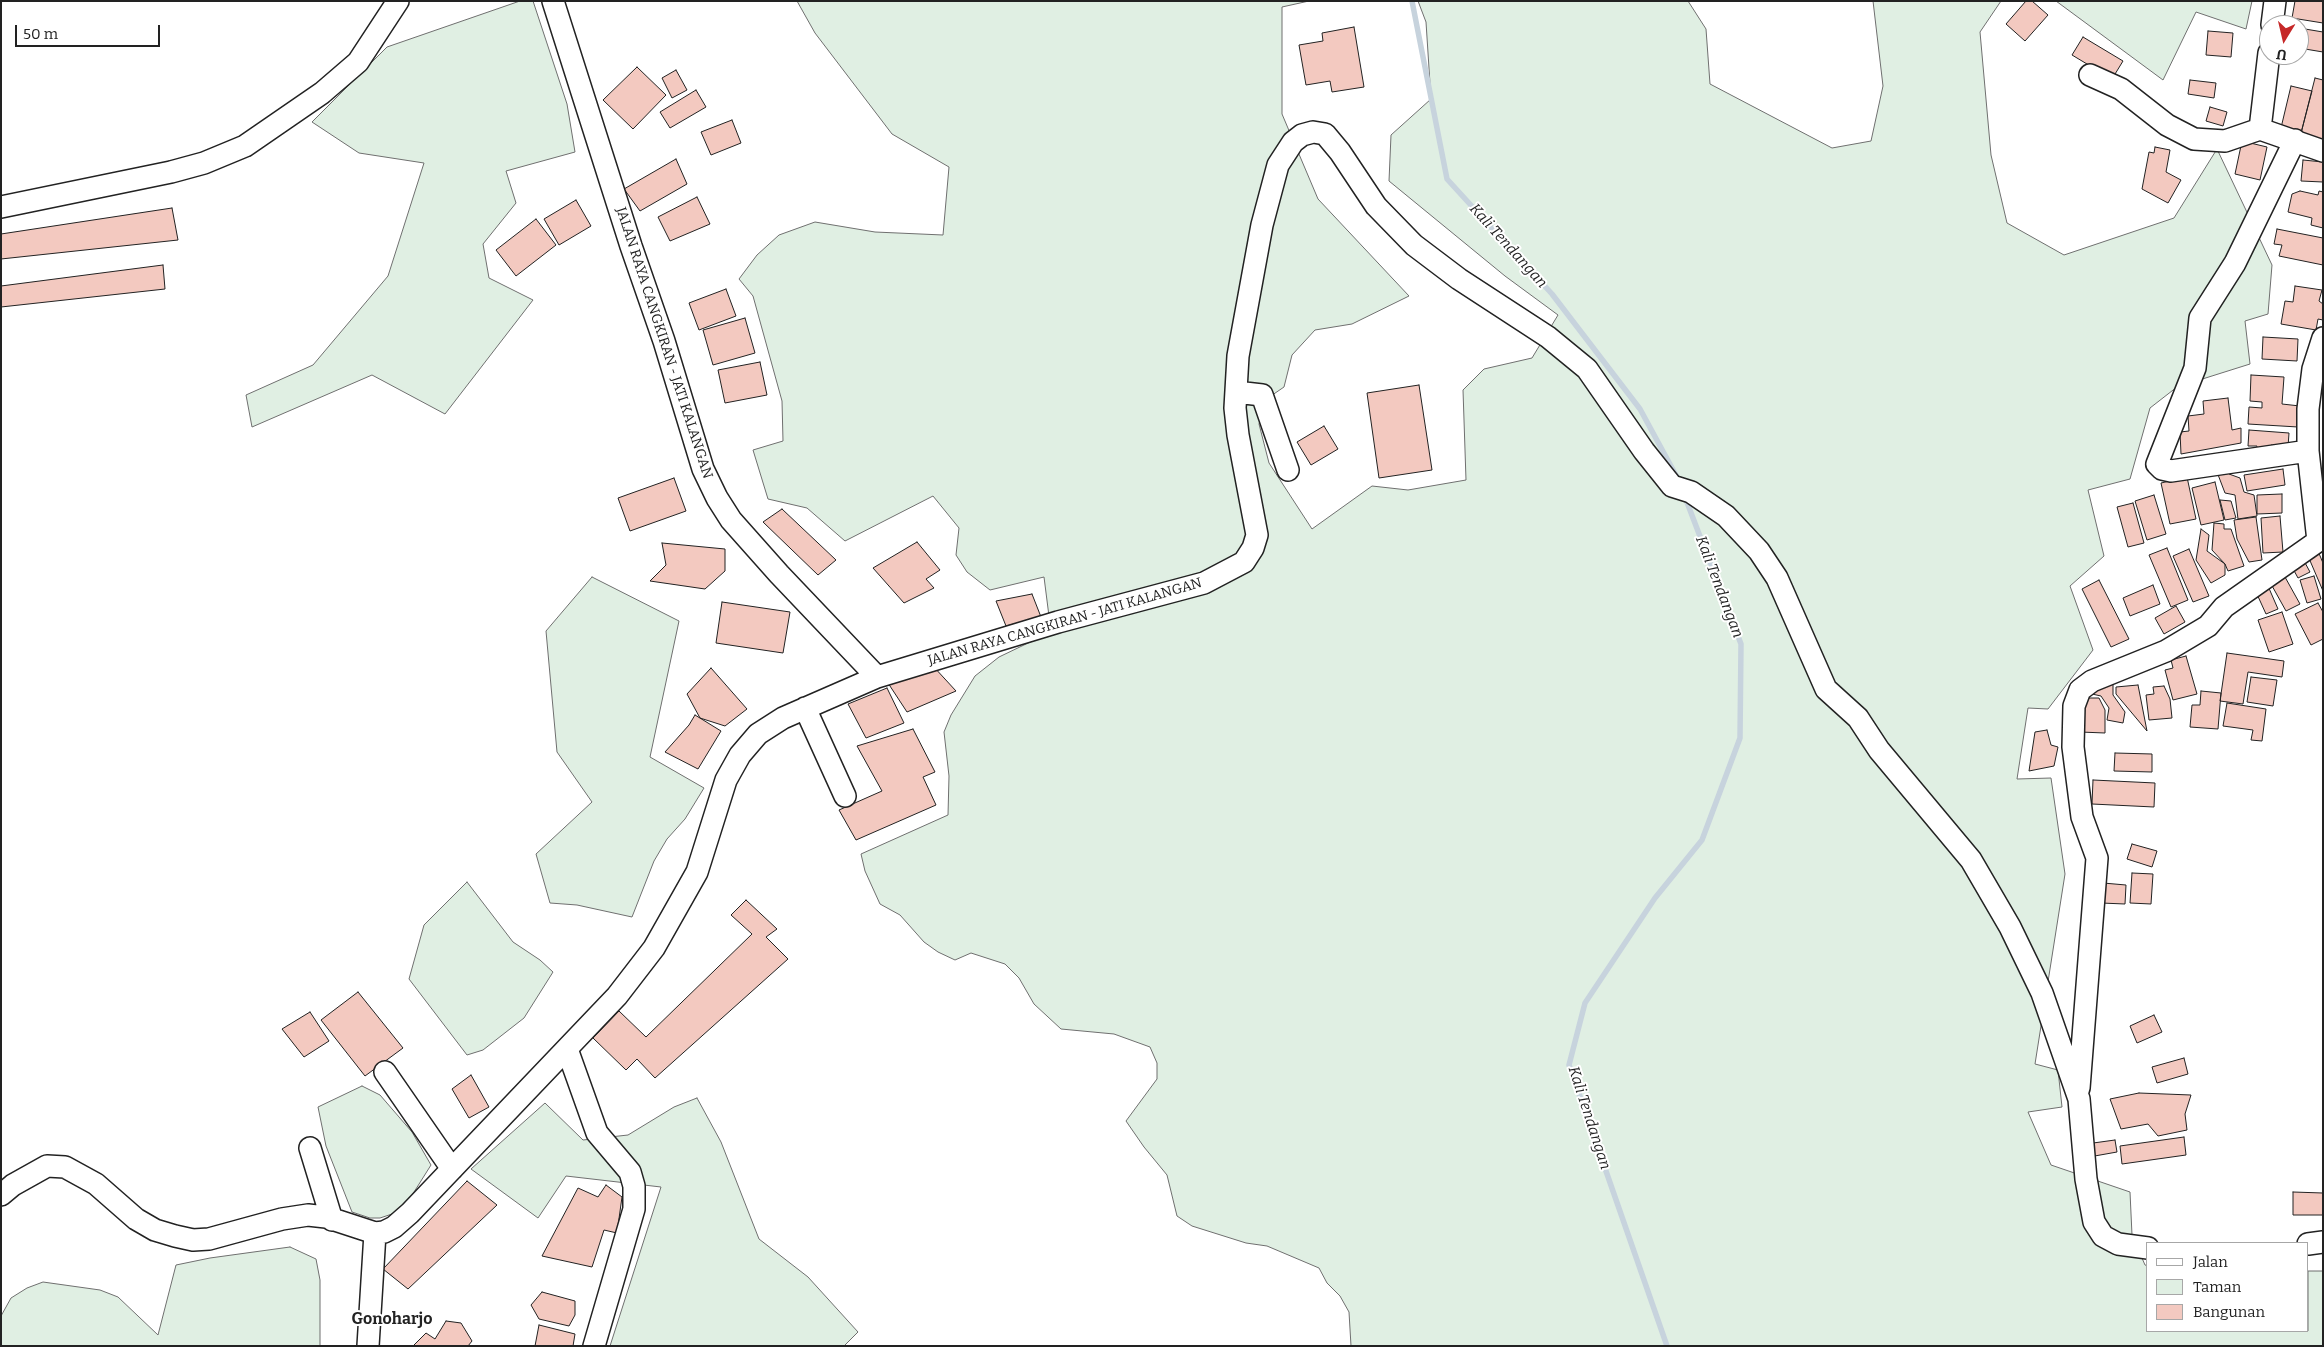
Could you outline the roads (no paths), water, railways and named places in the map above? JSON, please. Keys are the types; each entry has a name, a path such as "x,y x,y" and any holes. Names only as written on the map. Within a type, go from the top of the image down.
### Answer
{"street":[{"path":"1,207 170,172 204,163 245,146 322,93 358,62 398,1"},
{"name":"JALAN RAYA CANGKIRAN - JATI KALANGAN","path":"552,1 703,469 717,498 731,520 779,574 877,677 1058,622 1204,584 1244,562 1253,548 1257,536 1244,456 1238,435 1236,392 1238,356 1262,225 1278,165 1293,142 1302,134 1313,132 1325,134 1340,152 1376,206 1414,245 1459,279 1548,337 1587,369 1644,450 1682,489 1726,516 1760,551 1777,578 1826,689 1858,718 1879,750 1971,860 2010,927 2042,993 2079,1099 2086,1179 2094,1222 2103,1236 2118,1244 2146,1248"},
{"path":"2273,15 2275,1"},
{"path":"2260,129 2268,65"},
{"path":"2090,75 2121,88 2167,125 2194,139 2225,141 2260,129 2323,151"},
{"path":"2295,140 2236,264 2200,318 2195,368 2161,449 2157,464 2162,469 2171,471 2308,451"},
{"path":"2079,1099 2097,858 2082,817 2072,748 2074,706 2080,690 2092,681 2166,651 2208,626 2224,607 2284,563 2320,540 2308,451 2308,409 2313,369 2323,338"},
{"path":"1236,392 1262,395 1288,470"},
{"path":"1,1195 13,1185 47,1166 65,1167 80,1173 96,1184 136,1219 155,1230 193,1240 209,1239 282,1218 308,1215 375,1233 384,1232 394,1227 410,1213 618,996 654,948 697,872 726,780 740,755 758,734 783,718 877,677"},
{"path":"805,708 845,796"},
{"path":"567,1049 597,1133 630,1172 634,1186 634,1209 602,1327 594,1346"},
{"path":"385,1072 452,1169"},
{"path":"310,1148 332,1220"},
{"path":"368,1346 375,1233"},
{"path":"2309,1244 2323,1242"}],"waterway":[{"name":"Kali Tendangan","path":"1412,1 1447,179 1552,294 1640,409 1678,479"},
{"name":"Kali Tendangan","path":"1667,1346 1569,1065 1585,1003 1655,898 1702,840 1740,738 1741,644 1685,497"}],"district":[{"name":"Gonoharjo","path":"392,1320"}]}
